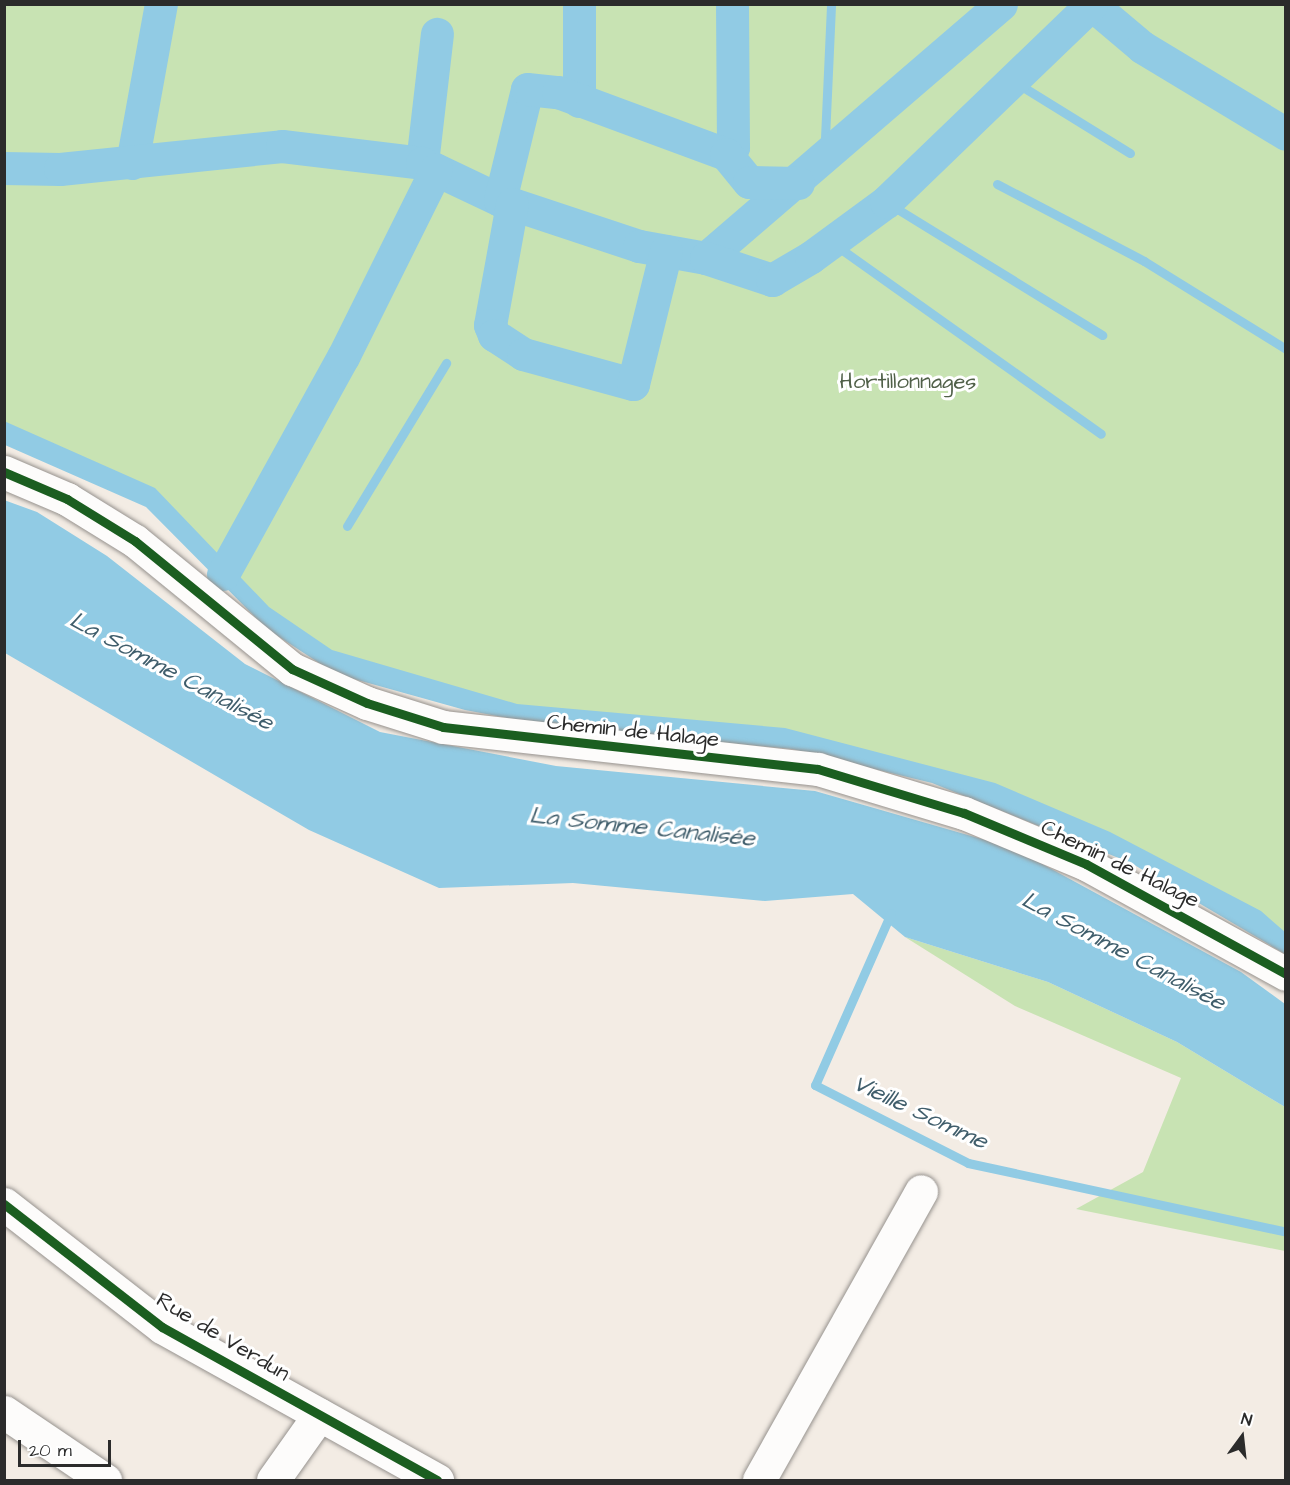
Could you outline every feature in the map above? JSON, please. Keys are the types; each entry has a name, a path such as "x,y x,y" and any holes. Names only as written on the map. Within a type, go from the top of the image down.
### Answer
{"street":[{"name":"Chemin de Halage","path":"4,472 67,499 135,541 292,669 367,703 454,729 840,776 964,813 1086,864 1286,974"},
{"path":"759,1480 921,1191"},
{"name":"Rue de Verdun","path":"4,1204 162,1327 437,1480"},
{"path":"4,1412 105,1480"},
{"path":"273,1480 319,1415"}],"green space":[{"name":"Hortillonnages","path":"4,5 1285,5 1285,948 1108,846 987,794 799,744 549,720 323,666 142,499 5,437"},
{"path":"905,937 1048,982 1177,1042 1285,1107 1285,1251 1076,1209 1143,1172 1181,1078 1015,1006"}],"water":[{"path":"4,421 155,488 269,607 332,650 517,704 785,728 995,783 1110,832 1261,911 1285,932 1285,954 1131,863 932,783 792,749 567,729 465,710 336,674 267,629 146,507 5,445"},
{"name":"La Somme Canalisée","path":"4,500 37,512 107,556 245,664 380,732 556,766 815,791 1013,848 1241,972 1285,1004 1285,1107 1177,1042 1048,982 905,937 853,894 765,901 573,883 439,888 309,830 5,653"}],"waterway":[{"path":"132,163 161,4"},
{"path":"579,4 579,101"},
{"path":"726,154 733,147 732,4"},
{"path":"824,160 831,4"},
{"path":"4,168 60,169 282,146 422,163 500,200 639,246 706,258 1001,4"},
{"path":"1091,4 1142,47 1286,134"},
{"path":"706,258 772,280 811,257 886,202 1091,5"},
{"path":"422,163 437,34"},
{"path":"1010,79 1130,153"},
{"path":"500,200 527,89 558,92 726,154 749,182 798,183"},
{"path":"223,574 343,357 436,170"},
{"path":"997,184 1144,261 1286,349"},
{"path":"886,202 1102,335"},
{"path":"512,204 490,325 494,335 523,354 633,384 666,251"},
{"path":"831,242 1101,434"},
{"path":"347,526 446,363"},
{"name":"Vieille Somme","path":"891,913 815,1085 968,1163 1286,1232"}],"cycle path":[{"path":"4,472 67,499 135,541 292,669 367,703 443,727 818,769 964,813 1086,864 1286,974"},
{"path":"4,1204 162,1327 437,1480"}]}
